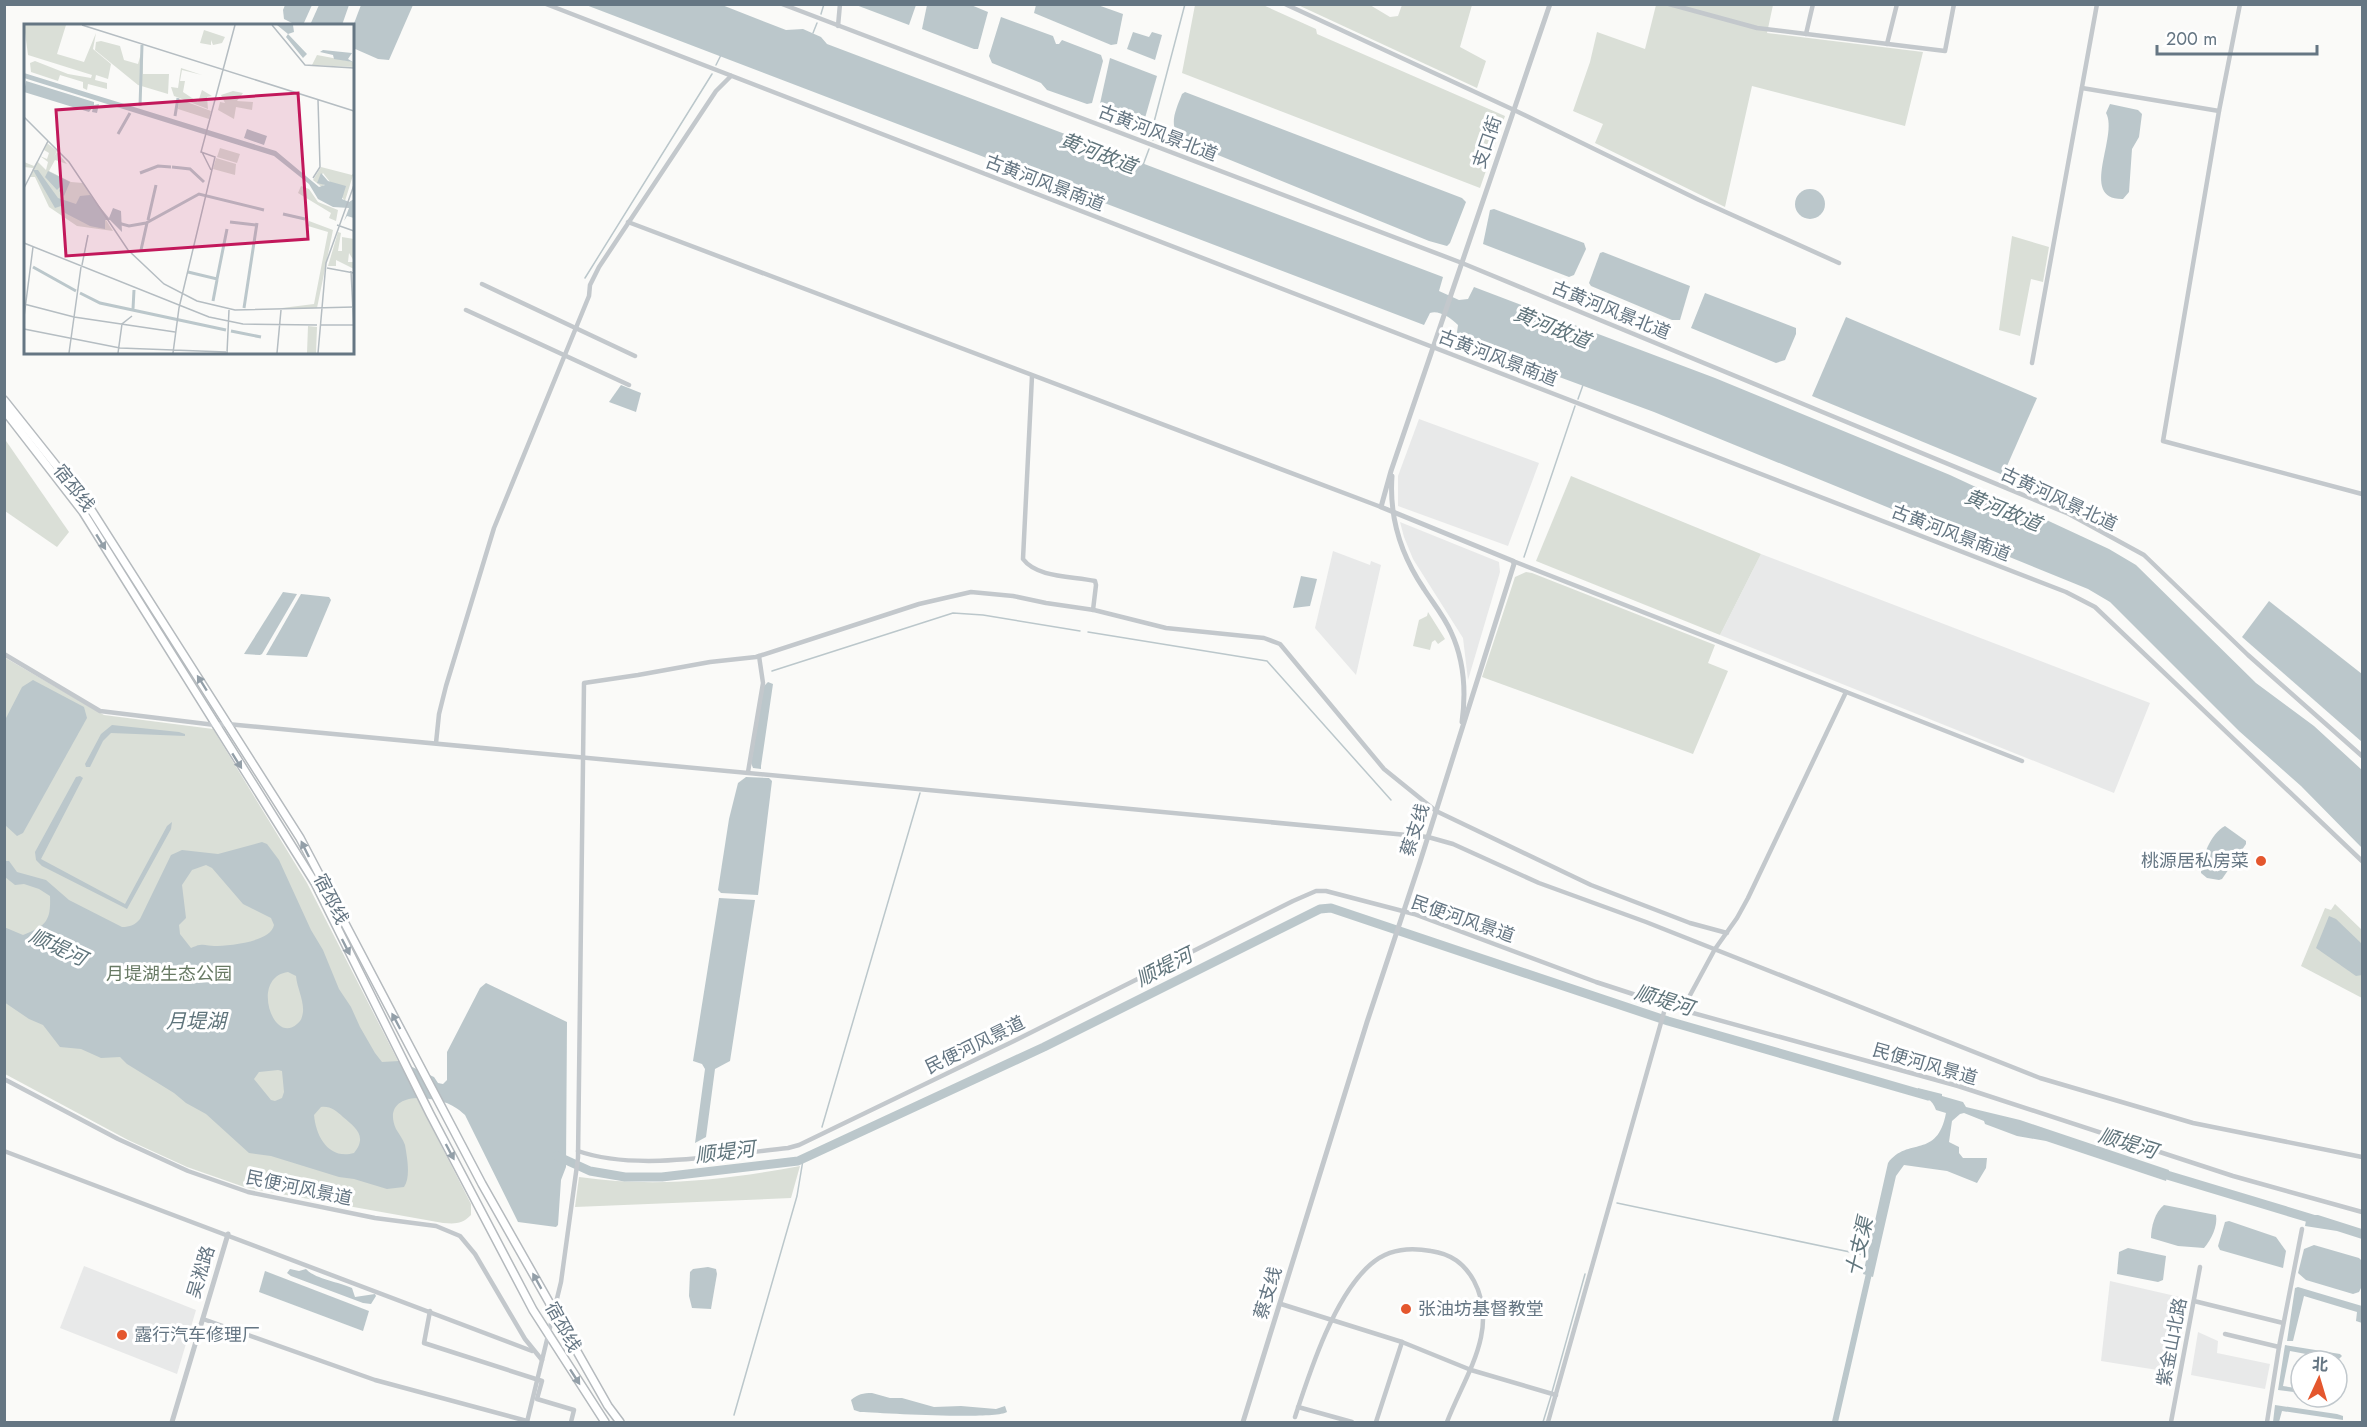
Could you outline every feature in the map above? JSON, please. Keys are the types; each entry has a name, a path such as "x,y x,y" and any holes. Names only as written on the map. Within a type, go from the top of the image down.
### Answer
{"main road":[{"name":"宿邳线","path":"4,400 90,508 300,838 442,1109 554,1312 608,1406 620,1422"},
{"name":"宿邳线","path":"4,410 83,512 315,884 423,1100 533,1310 605,1422"}],"street":[{"name":"古黄河风景南道","path":"546,4 2066,592 2096,607 2362,861"},
{"name":"古黄河风景北道","path":"782,4 1461,263 2058,510 2144,555 2248,655 2362,756"},
{"path":"838,26 840,4"},
{"path":"1285,4 1514,110 1699,200 1839,263"},
{"name":"支口街","path":"1433,347 1550,4"},
{"path":"1669,4 1757,28 1945,51 1954,4"},
{"path":"1806,34 1812,4"},
{"path":"1887,44 1897,4"},
{"path":"2032,363 2097,4"},
{"path":"2240,4 2219,111 2163,441 2362,494"},
{"path":"436,743 439,714 446,686 494,528 590,296 590,285 628,222 716,91 731,76"},
{"path":"2082,88 2219,111"},
{"path":"628,222 1381,507 2022,761"},
{"path":"482,284 635,356"},
{"path":"466,310 629,385"},
{"path":"1381,507 1433,347"},
{"path":"1032,376 1023,559 1032,568 1095,581 1093,610"},
{"path":"1394,462 1393,512 1404,554 1413,572 1447,623 1462,666 1464,688 1460,737"},
{"name":"蔡支线","path":"1243,1422 1460,737 1513,561"},
{"path":"203,1319 375,1380 527,1422 566,1257 578,1158 584,683 759,656 919,604 971,592 1013,596 1093,610 1166,628 1264,638 1281,644 1384,769 1436,811 1591,885 1690,923 1727,933"},
{"path":"4,654 100,711 214,724 1428,837 1453,843 1539,883 1715,949 2040,1078 2193,1124 2362,1157"},
{"path":"748,772 763,683 759,656"},
{"path":"1682,1010 1715,949 1748,898 1846,692"},
{"name":"民便河风景道","path":"578,1151 613,1159 648,1162 788,1148 1014,1041 1316,891 1326,891 1438,922 1665,1008 1682,1010 1958,1086 2233,1176 2362,1212"},
{"path":"1548,1422 1553,1394 1665,1008"},
{"name":"民便河风景道","path":"4,1079 118,1139 197,1175 248,1192 375,1218 436,1226 460,1236 475,1254 525,1339 542,1360"},
{"path":"4,1150 535,1352"},
{"path":"2267,1422 2278,1347 2302,1229"},
{"name":"吴淞路","path":"172,1422 228,1234"},
{"path":"1295,1418 1310,1371 1333,1319 1357,1280 1371,1263 1390,1252 1418,1249 1438,1252 1461,1263 1479,1290 1484,1330 1471,1370 1448,1422"},
{"name":"紫金山北路","path":"2171,1422 2200,1267"},
{"path":"2194,1301 2283,1323"},
{"path":"1281,1304 1402,1342 1471,1370 1553,1394"},
{"path":"430,1311 424,1343 542,1381 537,1399 574,1410 571,1422"},
{"path":"2225,1334 2278,1347"},
{"path":"1377,1422 1402,1342"},
{"path":"1298,1407 1352,1422"}],"shaded area":[{"path":"1419,419 1539,463 1508,546 1398,506 1398,476"},
{"path":"1400,522 1499,562 1500,572 1468,680 1463,638 1413,559"},
{"path":"1333,551 1370,565 1371,561 1381,565 1356,675 1315,628"},
{"path":"1761,554 2150,703 2114,793 1720,635"},
{"path":"84,1266 196,1310 177,1374 60,1328"},
{"path":"2110,1281 2184,1298 2170,1372 2101,1361"},
{"path":"2198,1332 2218,1341 2217,1353 2270,1364 2265,1389 2191,1375"}],"green space":[{"path":"1195,5 1263,5 1316,29 1317,34 1505,116 1480,188 1182,73"},
{"path":"1298,5 1370,5 1390,17 1398,16 1402,5 1472,5 1460,47 1486,61 1477,88"},
{"path":"1656,5 1773,5 1767,33 1923,52 1905,126 1752,86 1725,207 1595,143 1603,124 1573,111 1590,62 1597,32 1645,49"},
{"path":"2012,236 2049,247 2043,282 2031,279 2020,336 1999,330"},
{"path":"4,438 69,532 57,547 5,511"},
{"path":"1571,476 1761,554 1720,635 1536,561"},
{"path":"1526,572 1715,645 1708,663 1728,671 1693,754 1482,677 1515,577"},
{"path":"1428,612 1445,639 1438,644 1435,640 1432,642 1430,650 1413,646 1419,620 1427,616"},
{"name":"月堤湖生态公园","path":"4,657 104,715 213,729 307,883 471,1204 471,1215 468,1218 458,1223 443,1223 247,1188 187,1167 128,1140 5,1074"},
{"path":"2335,904 2362,930 2362,998 2301,966 2325,908 2331,910"},
{"path":"800,1166 791,1198 575,1207 579,1177 636,1182 690,1181"}],"water":[{"path":"916,4 909,25 856,5"},
{"path":"1095,4 1123,14 1117,44 1111,45 1034,13 1036,5"},
{"path":"285,5 312,5 303,24 294,24 284,19"},
{"path":"319,5 349,5 342,24 310,24"},
{"path":"361,5 413,5 389,60 378,59 354,48 354,24"},
{"name":"黄河故道","path":"586,5 722,5 786,30 803,29 821,37 827,44 1443,277 1439,291 1459,300 1468,299 1474,287 1715,378 1950,475 2109,549 2136,565 2256,683 2314,726 2362,770 2362,848 2301,786 2239,731 2110,602 2088,589 1654,412 1456,339 1458,325 1441,314 1430,313 1424,325"},
{"path":"927,5 971,5 988,12 978,49 922,29"},
{"path":"1001,17 1053,36 1056,44 1062,40 1101,55 1103,61 1092,103 1087,104 1047,90 1041,83 992,63 989,56"},
{"path":"1133,32 1149,37 1152,32 1162,35 1155,60 1127,49"},
{"path":"1110,58 1157,76 1143,125 1099,108"},
{"path":"1185,92 1462,198 1466,202 1450,243 1447,246 1429,241 1186,142 1176,132 1174,126 1177,107"},
{"path":"2110,104 2138,110 2142,114 2139,137 2132,149 2129,192 2123,199 2110,197 2103,189 2101,178 2109,123 2106,113"},
{"path":"1810,189 1820,194 1825,204 1820,214 1810,219 1800,214 1795,204 1800,194"},
{"path":"1494,209 1584,243 1586,249 1574,275 1569,277 1483,244 1490,210"},
{"path":"1603,252 1690,286 1680,320 1672,320 1591,286 1589,283 1600,253"},
{"path":"1705,293 1796,328 1796,334 1785,360 1776,363 1691,328"},
{"path":"1846,317 2037,398 2003,475 1812,396"},
{"path":"621,385 641,393 636,412 609,402"},
{"path":"1301,576 1317,579 1310,606 1293,608"},
{"path":"283,592 297,594 262,654 244,654"},
{"path":"301,594 329,597 331,600 307,657 266,655"},
{"path":"2269,601 2362,674 2362,742 2242,637"},
{"path":"33,680 84,707 87,718 23,833 17,836 5,825 5,720 22,687"},
{"path":"768,682 773,684 761,769 753,768 751,763 764,686"},
{"path":"112,725 179,732 185,736 111,733 103,741 90,767 86,767 85,764 101,734"},
{"path":"76,777 83,778 41,859 125,904 167,826 172,822 171,829 127,909 42,866 36,860 35,852"},
{"path":"746,777 769,778 772,781 758,895 721,893 718,890 729,819 738,783"},
{"path":"2225,826 2246,841 2246,844 2222,879 2207,878 2201,873 2205,853 2215,834"},
{"name":"月堤湖","path":"262,842 267,844 279,860 311,930 323,950 339,989 382,1062 399,1061 434,1077 438,1083 443,1084 447,1080 447,1052 480,988 486,983 567,1022 566,1167 561,1180 556,1227 518,1222 465,1115 445,1102 415,1098 398,1104 393,1114 393,1121 405,1145 408,1172 404,1187 387,1189 271,1156 249,1153 206,1114 127,1064 120,1057 101,1058 81,1049 60,1047 43,1025 29,1019 4,1002 4,927 23,935 31,932 46,922 50,904 50,896 39,889 24,884 15,885 5,877 5,861 9,861 17,872 46,880 69,900 122,927 127,927 140,919 171,855 182,850 218,854","holes":["206,865 212,868 243,904 271,918 274,925 271,931 258,939 239,944 198,945 191,948 180,934 179,925 186,918 182,885 192,870","288,972 296,976 303,1012 297,1024 288,1028 280,1026 269,1008 270,985 276,977","282,1071 284,1092 282,1098 271,1100 254,1079 259,1072","321,1107 328,1107 352,1124 360,1137 354,1153 337,1153 325,1145 315,1123 314,1115"]},
{"path":"719,898 755,900 730,1061 715,1069 706,1137 695,1143 705,1069 702,1064 693,1061"},
{"path":"2329,916 2336,919 2362,944 2362,975 2356,976 2316,948"},
{"path":"1918,1088 1963,1102 1966,1107 2020,1120 2169,1170 2166,1181 2046,1141 2017,1136 1964,1113 1960,1114 1952,1121 1949,1142 1959,1147 1959,1153 1963,1158 1987,1158 1986,1168 1977,1183 1947,1171 1904,1165 1896,1176 1873,1277 1863,1274 1888,1163 1904,1150 1929,1142 1942,1128 1946,1113 1936,1110 1928,1099 1916,1094"},
{"path":"2164,1205 2216,1215 2213,1233 2204,1248 2178,1246 2151,1238 2154,1220"},
{"path":"2307,1215 2318,1215 2362,1229 2362,1239 2337,1231 2305,1226"},
{"path":"2229,1221 2276,1237 2286,1251 2283,1268 2220,1250 2218,1246 2225,1222"},
{"path":"2314,1245 2359,1258 2362,1261 2362,1286 2359,1292 2353,1294 2306,1280 2298,1273 2304,1249"},
{"path":"2128,1248 2166,1256 2163,1280 2158,1282 2117,1274 2119,1252"},
{"path":"708,1267 716,1269 717,1274 711,1309 692,1308 689,1296 690,1272 693,1269"},
{"path":"290,1269 299,1271 306,1269 321,1278 352,1288 355,1297 375,1294 376,1296 371,1304 363,1303 291,1276 287,1273"},
{"path":"265,1271 369,1311 363,1331 259,1292"},
{"path":"2295,1288 2362,1306 2362,1323 2356,1321 2357,1312 2304,1296 2293,1341 2287,1341"},
{"path":"2285,1345 2309,1349 2289,1349 2283,1386 2289,1387 2289,1391 2278,1390"},
{"path":"872,1393 934,1407 961,1406 996,1409 1005,1406 1007,1412 982,1416 961,1416 854,1410 851,1400 861,1394"},
{"path":"2275,1405 2343,1416 2343,1420 2282,1411 2279,1422 2273,1422"}],"waterway":[{"path":"821,14 824,4"},
{"path":"1153,140 1154,122 1185,4"},
{"path":"813,33 817,23"},
{"path":"716,65 721,55"},
{"path":"585,278 712,74"},
{"name":"黄河故道","path":"1143,165 1149,149"},
{"path":"1578,399 1583,385"},
{"path":"1524,557 1575,406"},
{"path":"772,671 953,613 983,615 1080,631"},
{"path":"1088,632 1267,661 1391,800"},
{"path":"822,1127 920,793"},
{"name":"顺堤河","path":"557,1156 590,1171 625,1177 662,1177 798,1161 1044,1047 1320,909 1331,908 1668,1021 1928,1096"},
{"path":"734,1415 797,1196 803,1160"},
{"name":"顺堤河","path":"2157,1172 2316,1220"},
{"path":"1617,1203 1869,1256"},
{"name":"十支渠","path":"1835,1422 1870,1269"},
{"path":"1552,1392 1585,1274"},
{"path":"1543,1422 1551,1396"}],"place":[{"name":"桃源居私房菜","path":"2261,861"},
{"name":"张油坊基督教堂","path":"1406,1309"},
{"name":"露行汽车修理厂","path":"122,1335"}]}
